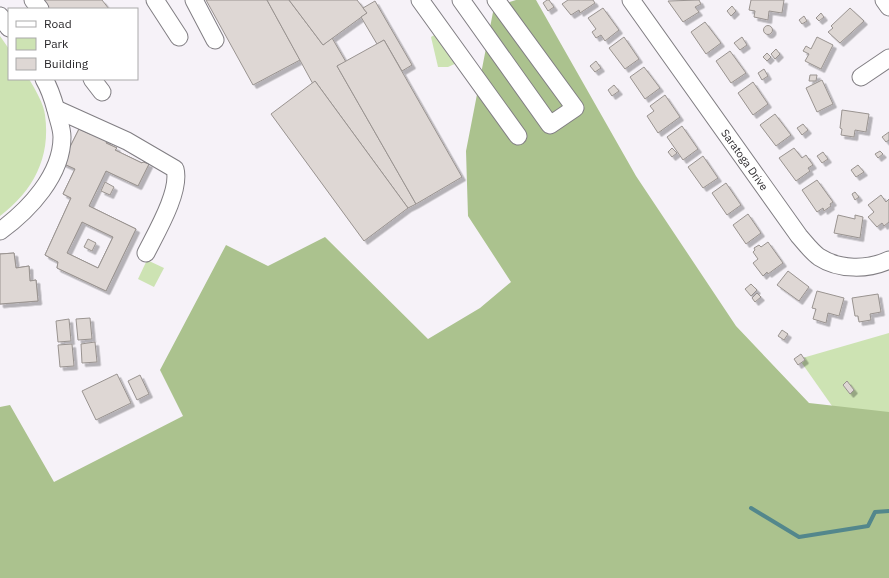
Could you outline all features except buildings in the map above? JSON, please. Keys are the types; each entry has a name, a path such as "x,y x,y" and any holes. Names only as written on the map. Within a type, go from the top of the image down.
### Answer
{"street":[{"path":"33,0 39,8"},
{"path":"155,0 179,37"},
{"path":"194,0 215,40"},
{"path":"420,0 518,136"},
{"path":"461,0 550,125 575,108 496,0"},
{"name":"Saratoga Drive","path":"631,0 813,252 820,258 835,264 850,267 867,266 889,260"},
{"path":"884,0 889,7"},
{"path":"0,16 8,27"},
{"path":"861,77 889,58"},
{"path":"0,231 22,214 45,187 59,155 62,136 52,95 44,80"},
{"path":"56,109 127,140 175,169 177,177 168,207 146,253"}],"green space":[{"path":"516,0 536,0 636,176 736,326 809,403 889,412 889,578 0,578 0,407 10,405 54,482 183,416 160,370 226,245 268,266 325,237 428,339 480,308 511,282 468,216 466,151 494,7"},
{"path":"441,31 459,62 448,67 438,67 431,37"},
{"path":"0,36 8,48 8,80 30,80 43,106 46,131 42,159 37,172 22,196 0,216"},
{"path":"147,260 164,268 154,287 138,279"},
{"path":"889,333 889,487 799,359"}],"waterway":[{"path":"751,508 799,537 868,526 875,512 889,511"}]}
